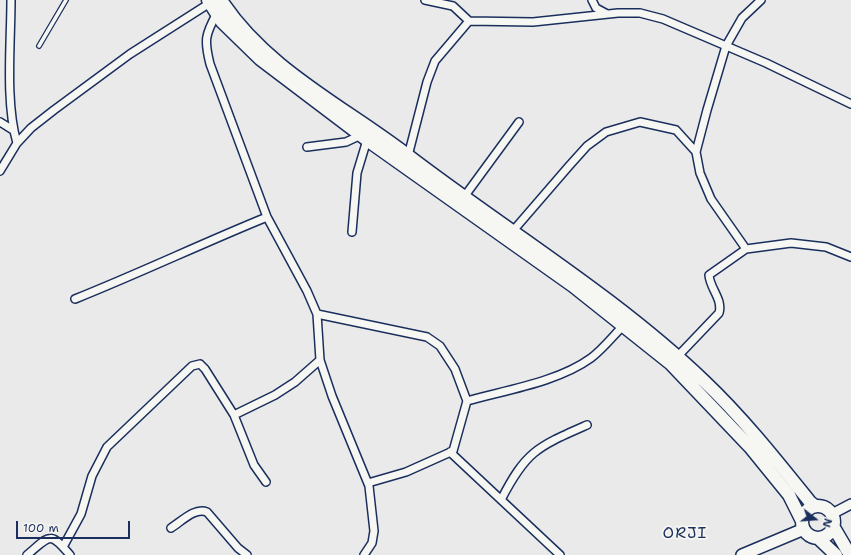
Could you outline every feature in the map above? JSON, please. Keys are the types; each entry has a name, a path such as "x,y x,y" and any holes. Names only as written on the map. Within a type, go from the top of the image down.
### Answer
{"main road":[{"path":"214,1 217,13 240,41 260,60 364,137 573,286 671,364 723,417 789,495 803,525 810,535 818,538 836,555"},
{"path":"214,1 270,56 512,232 582,281 677,357 705,382 736,415 810,502 815,506 826,508 850,555"},
{"path":"742,555 803,525 807,510 815,506"},
{"path":"818,538 829,533 833,520"}],"street":[{"path":"11,0 11,91 13,130 17,143"},
{"path":"425,0 452,6 469,21 533,22 607,14 640,13 663,19 726,46 851,104"},
{"path":"592,0 596,8 607,14"},
{"path":"746,249 711,199 700,173 696,152 706,110 726,46 742,18 761,0"},
{"path":"0,171 17,143 31,128 130,54 214,1"},
{"path":"217,13 207,31 205,46 268,217 307,291 316,314 320,360 332,396 368,483 374,531 372,544 364,555"},
{"path":"408,156 426,82 434,61 469,21"},
{"path":"0,122 13,130"},
{"path":"464,197 519,122"},
{"path":"512,232 587,146 606,132 640,122 676,130 696,152"},
{"path":"307,147 346,142 364,137 357,173 352,232"},
{"path":"75,299 137,274 198,245 268,217"},
{"path":"677,357 719,313 721,305 709,280 709,275 746,249 791,243 826,247 851,257"},
{"path":"316,314 427,337 440,346 455,369 467,401 453,451 406,472 368,483"},
{"path":"467,401 552,377 570,370 591,358 624,326"},
{"path":"234,415 282,391 295,382 320,360"},
{"path":"63,547 81,514 92,476 107,447 192,366 200,364 205,369 234,415 254,464 266,482"},
{"path":"501,500 513,476 527,457 545,443 587,425"},
{"path":"450,452 560,555"},
{"path":"833,520 851,504"},
{"path":"171,528 196,511 202,510 207,512 238,548 247,555"},
{"path":"27,555 47,538 52,538 70,555"}],"lane":[{"path":"39,46 66,0"}],"district":[{"name":"ORJI","path":"685,534"}]}
